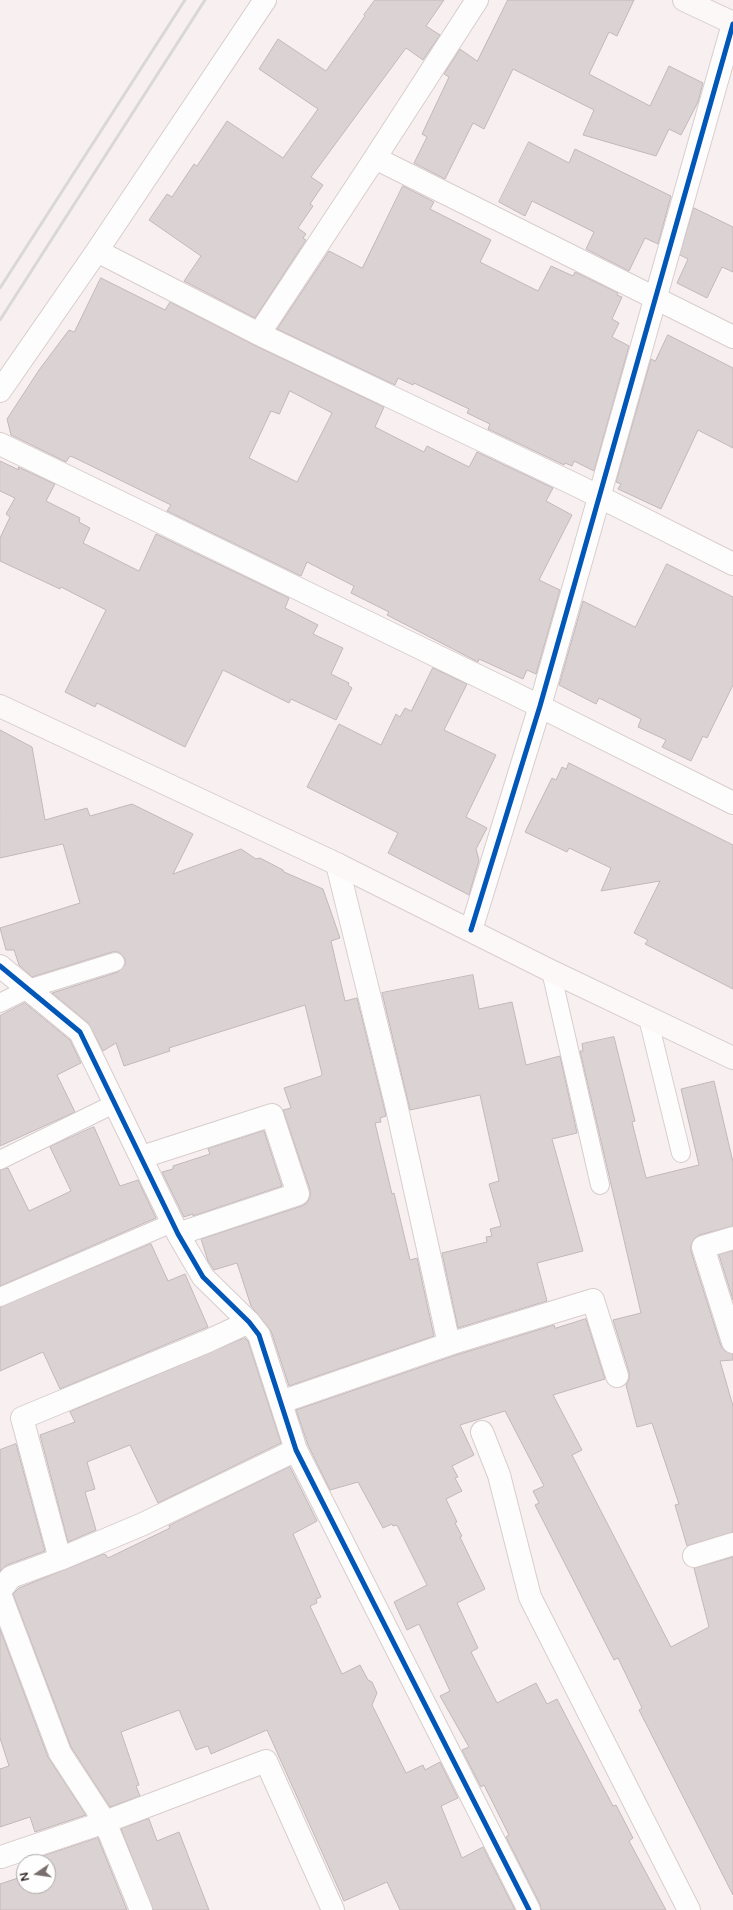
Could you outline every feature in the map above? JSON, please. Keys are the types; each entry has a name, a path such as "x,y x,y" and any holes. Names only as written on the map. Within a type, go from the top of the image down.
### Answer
{"street":[{"path":"0,391 97,251 265,0"},
{"path":"260,334 477,0"},
{"path":"471,930 540,706 733,24 684,0"},
{"path":"375,158 733,337"},
{"path":"97,251 260,334 733,564"},
{"path":"0,444 540,706 733,803"},
{"path":"0,706 337,864 551,971 733,1058"},
{"path":"337,864 396,1104 449,1344"},
{"path":"0,966 80,1032 116,1103 175,1229 203,1277 249,1322 259,1335 296,1450 529,1910"},
{"path":"142,1157 272,1115 298,1194 175,1229"},
{"path":"733,1238 703,1247 733,1342"},
{"path":"281,1402 449,1344 593,1300 617,1376"},
{"path":"60,1559 22,1418 208,1341 249,1322"},
{"path":"482,1432 499,1475 530,1597 689,1910"},
{"path":"141,1910 105,1822 60,1753 0,1592 11,1576 60,1559 143,1524 296,1450"},
{"path":"694,1556 733,1544"},
{"path":"0,1857 105,1822 266,1761 333,1910"}],"lane":[{"path":"0,1002 28,989 115,962"},
{"path":"551,971 600,1185"},
{"path":"648,1018 681,1154"},
{"path":"0,1160 116,1103"},
{"path":"0,1297 175,1229"}],"building":[{"path":"375,0 444,0 426,26 440,35 423,60 406,48 311,177 323,185 310,204 313,206 298,228 306,234 303,238 306,240 255,318 184,281 201,256 149,220 167,194 172,197 194,164 197,166 227,121 283,158 318,109 259,69 278,39 326,71"},
{"path":"508,0 634,0 617,36 609,32 589,74 650,106 669,66 703,83 698,102 681,135 669,129 656,156 583,135 594,110 513,69 484,129 473,123 445,179 414,163 427,137 422,134 449,77 444,74 460,49 477,61"},
{"path":"529,142 569,163 575,149 671,196 658,244 645,238 629,271 586,249 594,232 532,201 525,216 499,202"},
{"path":"403,186 434,202 430,209 491,240 480,262 538,291 551,266 573,276 575,272 618,293 617,295 622,297 612,319 619,323 612,337 629,346 594,471 574,461 572,466 565,463 564,465 488,429 490,424 467,413 469,409 414,383 413,385 398,378 395,385 277,329 329,251 362,268"},
{"path":"694,208 733,227 733,272 722,267 707,298 677,283 688,259 680,255"},
{"path":"101,278 165,310 170,302 254,345 384,407 375,427 424,452 427,446 469,467 477,452 553,488 546,501 572,515 539,580 560,590 536,674 527,670 523,679 479,659 478,662 387,615 389,612 351,593 354,586 307,562 301,576 167,511 171,505 75,458 70,456 66,462 11,435 7,419 39,370 69,330 74,332","holes":["290,391 332,413 297,482 249,458 271,411 279,414"]},
{"path":"668,335 733,368 733,448 698,430 661,509 618,489 621,484 616,482 651,359 655,361"},
{"path":"0,461 19,470 18,467 55,484 46,501 80,518 79,522 90,528 83,543 139,571 156,534 289,598 285,608 318,625 313,634 343,648 331,674 349,683 348,685 352,688 336,720 291,699 289,703 223,670 185,747 97,703 95,707 65,692 106,610 61,587 60,589 0,561 0,538 10,517 6,514 15,498 0,491"},
{"path":"667,564 733,597 733,685 707,738 703,736 691,761 662,747 666,740 638,727 641,719 599,698 596,704 559,685 583,601 635,627"},
{"path":"433,668 467,684 444,730 496,755 466,817 487,828 476,849 479,860 469,895 388,853 398,833 307,787 339,724 381,745 396,714 400,717 405,708 411,711"},
{"path":"0,730 32,747 45,820 87,808 90,816 132,804 193,834 173,874 241,849 256,859 260,858 283,870 284,872 323,889 340,938 331,941 345,1001 357,998 386,1116 380,1118 381,1122 375,1123 410,1260 417,1258 434,1336 289,1386 271,1331 251,1306 237,1263 214,1270 208,1261 201,1239 302,1206 307,1203 310,1197 310,1190 283,1110 291,1108 284,1088 321,1076 322,1074 305,1005 169,1048 170,1051 124,1066 116,1043 103,1051 88,1023 52,993 118,972 125,965 125,959 122,955 118,952 112,952 32,977 19,965 14,950 6,950 0,928 80,903 63,844 0,858"},
{"path":"569,763 733,845 733,989 645,944 648,940 634,933 660,881 601,891 611,868 569,848 567,852 525,832 552,778 556,780 562,767 566,769"},
{"path":"473,975 479,1009 512,1002 526,1065 560,1056 577,1133 552,1139 583,1251 537,1263 547,1301 458,1328 442,1253 487,1242 486,1237 492,1236 490,1229 501,1226 489,1184 499,1181 480,1095 410,1110 382,993"},
{"path":"25,1003 70,1040 81,1063 57,1075 75,1112 0,1146 0,1016"},
{"path":"614,1037 635,1121 632,1122 646,1178 699,1165 681,1089 714,1081 733,1162 733,1226 699,1235 694,1239 691,1245 691,1251 721,1346 725,1351 733,1354 733,1360 720,1361 733,1406 733,1532 687,1546 675,1505 679,1504 652,1423 637,1427 626,1385 629,1379 629,1372 613,1320 641,1313 580,1051 583,1051 582,1044"},
{"path":"94,1127 120,1186 138,1180 156,1218 0,1286 0,1170 8,1168 29,1211 71,1191 50,1147"},
{"path":"264,1131 282,1186 193,1216 193,1214 184,1217 162,1172 173,1169 173,1166 210,1154 208,1149"},
{"path":"151,1244 168,1281 185,1274 208,1327 60,1389 43,1352 0,1371 0,1307"},
{"path":"733,1251 733,1300 719,1255"},
{"path":"586,1319 605,1379 553,1395 582,1450 572,1455 671,1647 709,1627 694,1568 733,1557 733,1895 639,1710 642,1708 618,1658 614,1660 535,1505 539,1503 533,1491 544,1486 505,1411 460,1425 474,1455 452,1466 458,1477 455,1478 462,1491 446,1499 457,1522 455,1523 462,1536 460,1537 485,1589 457,1603 478,1648 471,1652 497,1703 536,1683 547,1704 557,1699 613,1806 616,1805 633,1838 629,1841 666,1910 541,1910 540,1904 506,1837 509,1835 484,1785 481,1787 462,1750 469,1747 440,1696 450,1691 419,1624 407,1630 394,1602 427,1585 397,1525 393,1526 392,1524 383,1528 358,1482 330,1490 308,1445 296,1410 453,1356 554,1325 555,1328"},
{"path":"245,1338 248,1341 281,1443 158,1503 130,1445 87,1462 95,1489 85,1492 96,1530 68,1542 40,1435 75,1422 70,1412"},
{"path":"16,1444 45,1551 7,1565 0,1571 0,1450"},
{"path":"290,1467 317,1521 293,1534 321,1597 316,1599 317,1603 310,1606 342,1674 360,1665 368,1680 372,1682 377,1693 372,1705 406,1773 423,1765 425,1770 440,1762 458,1798 441,1806 462,1858 483,1847 515,1910 400,1910 387,1882 344,1901 267,1730 211,1754 208,1746 196,1750 179,1710 121,1732 139,1785 136,1786 140,1796 110,1807 71,1747 13,1594 19,1588 103,1554 108,1558 170,1528 169,1526"},
{"path":"0,1629 48,1757 86,1815 35,1832 30,1817 0,1827 0,1769 9,1766 0,1738"},
{"path":"149,1819 157,1841 179,1832 209,1910 153,1910 121,1829"},
{"path":"98,1838 127,1910 0,1910 0,1884 16,1879 16,1894 56,1894 56,1854 50,1854"}],"railway":[{"path":"0,288 185,0"},
{"path":"0,320 205,0"}],"cycle path":[{"path":"471,930 540,706 733,24"},
{"path":"0,966 80,1032 178,1234 203,1277 249,1322 259,1335 296,1450 529,1910"}]}
